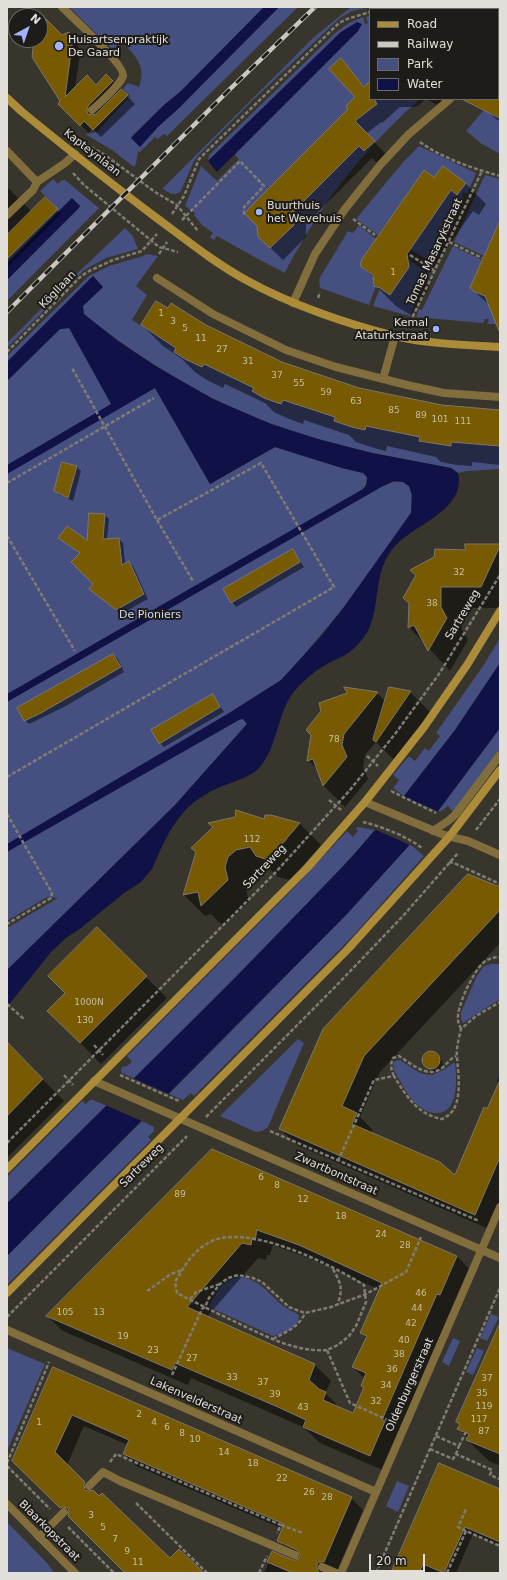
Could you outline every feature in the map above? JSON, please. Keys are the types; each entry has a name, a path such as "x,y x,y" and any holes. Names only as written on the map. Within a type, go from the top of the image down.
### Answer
{"street":[{"path":"62,7 109,53 124,73 123,78 119,83 92,110"},
{"name":"Kapteynlaan","path":"7,98 21,112 164,224 221,265 246,280 293,303 356,325 395,336 433,343 500,347"},
{"path":"293,303 315,254 343,212 381,164 409,134 449,100"},
{"path":"7,151 37,182"},
{"path":"7,215 33,190 37,182 65,163 75,154"},
{"path":"158,278 214,314 286,350 383,379 444,393 500,397"},
{"path":"383,379 395,336"},
{"path":"7,1169 302,872 365,802 424,727 467,665 500,611"},
{"path":"433,831 455,815 500,756"},
{"name":"Sartreweg","path":"7,1293 180,1120 348,948 449,837 500,770"},
{"path":"365,802 433,831 449,837 468,841 500,855"},
{"path":"94,1081 180,1120"},
{"name":"Zwartbontstraat","path":"180,1120 198,1126 500,1258"},
{"name":"Oldenburgerstraat","path":"341,1573 500,1207"},
{"name":"Lakenvelderstraat","path":"7,1330 376,1492"},
{"path":"89,1486 102,1472 295,1555"},
{"name":"Blaarkopstraat","path":"7,1504 76,1573"},
{"path":"39,1536 64,1512"},
{"path":"322,1567 336,1573"}],"path":[{"name":"Kögllaan","path":"7,352 79,278 87,272 113,260 142,251 152,241 184,196 199,160 339,23 369,12"},
{"path":"409,134 427,147 462,164 500,176"},
{"path":"105,155 155,192 177,205 186,215"},
{"path":"190,213 240,161 264,186 244,206 244,215"},
{"name":"Tomas Masarykstraat","path":"416,340 419,324 413,316 482,171"},
{"path":"84,185 159,247 163,248"},
{"path":"343,212 375,235"},
{"path":"449,242 482,258"},
{"path":"410,255 435,271"},
{"path":"72,368 102,421 104,428 193,581"},
{"path":"7,483 154,398"},
{"path":"7,777 334,587 261,462 157,520"},
{"path":"7,536 75,651"},
{"name":"Sartreweg","path":"7,1143 197,953 275,873 322,822 395,734 430,686 465,633 500,575"},
{"path":"388,789 439,815"},
{"name":"Sartreweg","path":"7,1317 329,994 398,922 468,841 500,799"},
{"path":"7,814 52,893 51,898 7,924"},
{"path":"362,822 371,824 414,842 425,850"},
{"path":"465,868 500,884"},
{"path":"456,1056 450,1059 442,1068 434,1072 426,1072 399,1056 393,1058 391,1068 405,1094 422,1112 432,1117 442,1119 450,1114 455,1105 460,1076 456,1056 461,1029 457,1020 459,1012 473,977 482,964 490,959 500,956"},
{"path":"461,1029 476,1016 500,1002"},
{"path":"7,1004 25,1020"},
{"path":"120,1075 176,1100"},
{"path":"338,1161 374,1080 394,1076"},
{"path":"270,1130 473,1220 492,1224"},
{"path":"172,1375 202,1309 205,1307 209,1298 220,1284 228,1278 238,1275 253,1278 262,1282 289,1306 305,1313 338,1304 366,1294 406,1272 426,1225"},
{"path":"238,1236 261,1240 333,1268 364,1285 366,1294 366,1302 356,1326 349,1336 338,1345 327,1350 315,1351 301,1349 273,1339 205,1307 177,1293 175,1282 195,1252 208,1242 219,1238 238,1236"},
{"path":"333,1268 341,1284 342,1293 338,1304"},
{"path":"148,1291 171,1274 182,1270"},
{"path":"190,1299 196,1292 220,1284"},
{"path":"376,1573 500,1288"},
{"path":"273,1339 293,1328 302,1319 305,1313"},
{"path":"327,1350 350,1403 390,1421"},
{"path":"7,1463 54,1351"},
{"path":"430,1449 453,1459 466,1432"},
{"path":"436,1436 459,1446"},
{"path":"102,1472 116,1454 302,1533"},
{"path":"456,1454 492,1470 490,1475 500,1480"},
{"path":"120,1481 132,1499 207,1573"},
{"path":"466,1509 458,1527 500,1546"},
{"path":"259,1573 281,1525"},
{"path":"447,1573 466,1530"}],"green space":[{"path":"69,7 264,7 181,91 164,105 131,137 159,126 179,108 279,7 298,7 167,136 164,134 158,139 155,137 140,152 138,151 136,164 134,167 112,150 85,134 97,132 130,96 123,89 128,83 139,87 142,73 141,67 135,56 121,41 113,50"},
{"path":"351,7 372,7 352,11 340,18 252,101 198,156 193,163 181,191 173,194 162,188 314,37"},
{"path":"500,7 500,35 499,8 416,8"},
{"path":"369,16 369,100 419,100 388,129 345,178 307,233 285,273 217,236 214,240 210,237 213,233 202,225 194,215 195,213 185,206 201,166 217,181 239,159 235,155 238,151 358,31 361,25 341,32 208,161 209,155 335,33 349,23 363,17 365,24 368,23 366,17"},
{"path":"484,110 500,118 500,154 482,144 466,131"},
{"path":"419,146 476,173 467,194 463,192 462,196 464,198 461,207 458,203 457,213 454,212 453,214 456,216 451,226 448,225 447,228 450,230 445,239 442,238 441,242 444,243 439,252 436,251 435,254 438,256 434,264 410,249 451,190 457,195 464,184 463,181 444,168 441,168 435,178 424,170 378,235 356,219 404,161"},
{"path":"485,175 500,179 500,221 484,256 454,242"},
{"path":"53,179 58,184 62,180 65,180 99,208 7,301 7,280 80,206 71,199 7,263 7,260 58,209 40,191"},
{"path":"359,225 376,239 361,262 364,269 375,276 376,286 369,305 320,288 319,279 348,231 353,233"},
{"path":"125,228 133,236 138,249 106,258 84,270 7,348 7,343"},
{"path":"453,246 482,260 471,288 475,292 488,298 500,324 487,324 489,319 485,319 483,323 416,317 419,309 422,310"},
{"path":"147,254 158,256 136,286 147,295 132,320 176,348 174,352 202,367 204,364 254,388 252,391 281,404 283,400 335,417 334,421 344,425 345,422 355,428 365,430 366,426 420,437 419,441 430,443 431,440 441,441 441,445 451,446 451,442 500,446 500,469 458,473 451,468 338,445 294,432 246,414 222,403 150,362 127,347 83,314 83,306 103,287 93,276 7,362 7,356 89,276 109,266"},
{"path":"405,257 426,272 430,272 410,316 373,306 380,288"},
{"name":"De Pioniers","path":"69,328 155,388 210,484 275,447 363,473 367,477 366,485 380,486 392,482 406,483 412,496 411,513 344,607 239,733 175,805 7,970 7,928 58,898 47,897 7,921 7,381 60,329"},
{"path":"500,638 500,663 455,730 404,796 393,788 399,780 393,775 408,757 415,761 425,748 429,751 440,736 436,733 483,666"},
{"path":"500,728 500,749 453,812 448,806 440,812 438,811"},
{"path":"357,827 376,830 321,890 135,1079 122,1073 122,1067 127,1066 132,1062 127,1056 288,894 347,831 353,837 358,831 356,829"},
{"path":"410,844 424,856 353,936 194,1096 191,1093 183,1100 169,1094 346,915"},
{"path":"490,964 500,964 500,999 463,1023 461,1019 461,1012 476,978 483,967"},
{"path":"298,1039 304,1043 268,1127 262,1131 256,1132 220,1116"},
{"path":"400,1060 426,1075 438,1073 455,1063 455,1095 449,1108 443,1112 432,1113 416,1104 394,1070 393,1064 395,1061"},
{"path":"90,1100 107,1106 7,1203 7,1177 82,1101 86,1104"},
{"path":"142,1121 154,1127 154,1131 148,1137 151,1140 7,1285 7,1256"},
{"path":"238,1277 252,1280 257,1283 282,1305 299,1315 297,1323 286,1332 273,1336 209,1307 223,1284"},
{"path":"491,1314 499,1317 487,1341 480,1338"},
{"path":"453,1338 460,1341 449,1366 442,1362"},
{"path":"7,1348 45,1364 7,1451"},
{"path":"477,1348 484,1351 473,1375 466,1372"},
{"path":"397,1481 409,1486 398,1512 386,1506"},
{"path":"7,1522 48,1564 54,1573 7,1573"}],"water":[{"path":"264,7 279,7 179,108 159,126 140,147 131,138 164,105 181,91"},
{"path":"357,22 362,24 358,31 217,172 208,161 341,32"},
{"path":"72,198 80,206 79,208 7,280 7,263"},
{"path":"93,276 103,287 83,306 84,314 118,341 154,365 213,399 271,424 318,439 372,453 451,468 458,473 458,486 454,498 446,508 410,533 391,551 382,569 373,617 366,634 349,652 325,665 312,674 298,687 286,706 271,749 259,768 240,780 218,788 193,803 176,821 152,869 141,882 124,893 81,928 66,938 51,952 7,1007 7,970 175,805 247,724 243,719 239,720 7,852 7,844 229,713 281,680 322,635 344,607 411,513 412,495 409,486 403,482 394,481 383,486 7,702 7,694 363,489 366,483 367,477 363,473 275,447 210,484 155,388 7,474 7,465 111,404 69,328 60,329 7,381 7,362"},
{"path":"500,663 500,728 438,811 346,915 7,1256 7,1203 233,980 350,859 404,796 455,730"}],"pier":[{"path":"402,796 440,812 412,846 374,829"},
{"path":"133,1078 171,1095 144,1122 105,1105"}],"building":[{"path":"48,21 62,35 69,32 72,45 65,97 87,75 96,85 106,74 113,81 88,106 88,114 96,114 121,89 128,95 93,130 84,121 80,126 58,104 60,101 32,57 33,48 48,48"},
{"path":"341,58 364,87 369,82 369,100 375,100 377,104 355,121 375,141 364,151 359,146 294,211 294,225 270,248 258,237 257,226 245,214 249,208 348,109 346,106 355,97 329,69"},
{"path":"500,99 500,118 464,100"},
{"path":"443,166 466,183 457,195 451,190 407,254 409,267 390,295 374,286 373,275 360,266 362,259 424,170 434,177"},
{"path":"45,197 58,209 7,259 7,235"},
{"path":"500,221 499,331 485,296 470,288"},
{"path":"156,301 168,308 171,303 206,325 282,362 359,388 442,405 500,410 500,446 451,442 451,446 419,441 420,437 366,426 365,430 352,427 334,421 335,417 283,400 281,404 264,398 252,391 254,388 204,364 202,367 185,359 174,352 176,348 141,325"},
{"path":"62,462 77,466 68,498 54,491"},
{"path":"89,513 105,514 103,539 119,538 122,565 129,561 144,594 116,610 89,589 93,584 71,562 80,553 58,538 67,526 87,540"},
{"path":"465,544 500,544 500,546 481,587 441,587 441,607 447,618 428,651 414,625 408,628 409,603 403,598 416,575 410,570 434,557 435,549 465,550"},
{"path":"293,549 300,562 231,603 223,589"},
{"path":"113,654 121,667 41,713 24,721 17,708"},
{"path":"344,687 378,692 344,734 342,745 347,757 323,786 313,759 307,761 311,735 306,730 321,711 319,703 347,693"},
{"path":"389,687 411,691 376,742 373,740"},
{"path":"213,694 220,707 159,744 151,730"},
{"path":"236,810 264,819 265,815 271,815 300,823 268,860 256,856 250,847 236,850 228,857 225,867 228,880 201,906 198,892 183,895 196,852 191,848 213,827 208,823 235,817"},
{"path":"468,874 500,887 500,910 364,1056 342,1106 357,1113 352,1124 440,1162 455,1175 484,1107 487,1109 500,1080 500,1157 475,1215 279,1129 323,1029"},
{"path":"97,927 147,976 80,1043 47,1011 65,993 48,976"},
{"path":"7,1042 43,1079 7,1116"},
{"path":"431,1051 437,1054 440,1060 437,1066 431,1069 425,1066 422,1060 425,1054"},
{"path":"212,1149 457,1256 440,1295 437,1294 418,1337 382,1420 385,1421 370,1456 303,1427 306,1420 278,1407 175,1363 172,1370 46,1316","holes":["257,1230 299,1245 382,1283 360,1333 367,1336 352,1367 366,1373 361,1386 364,1387 353,1413 323,1400 326,1392 319,1389 309,1380 315,1364 187,1307 242,1243 251,1245 252,1239 255,1240"]},
{"path":"500,1323 500,1454 466,1440 469,1434 457,1429 460,1424 456,1422"},
{"path":"53,1367 352,1497 324,1562 319,1562 317,1564 319,1573 293,1573 267,1562 272,1551 293,1560 300,1557 297,1550 277,1541 284,1524 123,1454 129,1440 72,1415 55,1452 85,1482 85,1490 93,1490 99,1496 102,1493 170,1558 179,1549 204,1573 125,1573 68,1516 68,1508 60,1508 12,1461"},
{"path":"439,1463 500,1489 500,1542 465,1527 444,1573 423,1564 419,1573 391,1573"}],"railway":[{"path":"7,312 228,91 315,7"}],"place":[{"name":"Huisartsenpraktijk De Gaard","path":"59,46"},
{"name":"Buurthuis het Wevehuis","path":"259,212"},
{"name":"Kemal Ataturkstraat","path":"436,329"}]}
